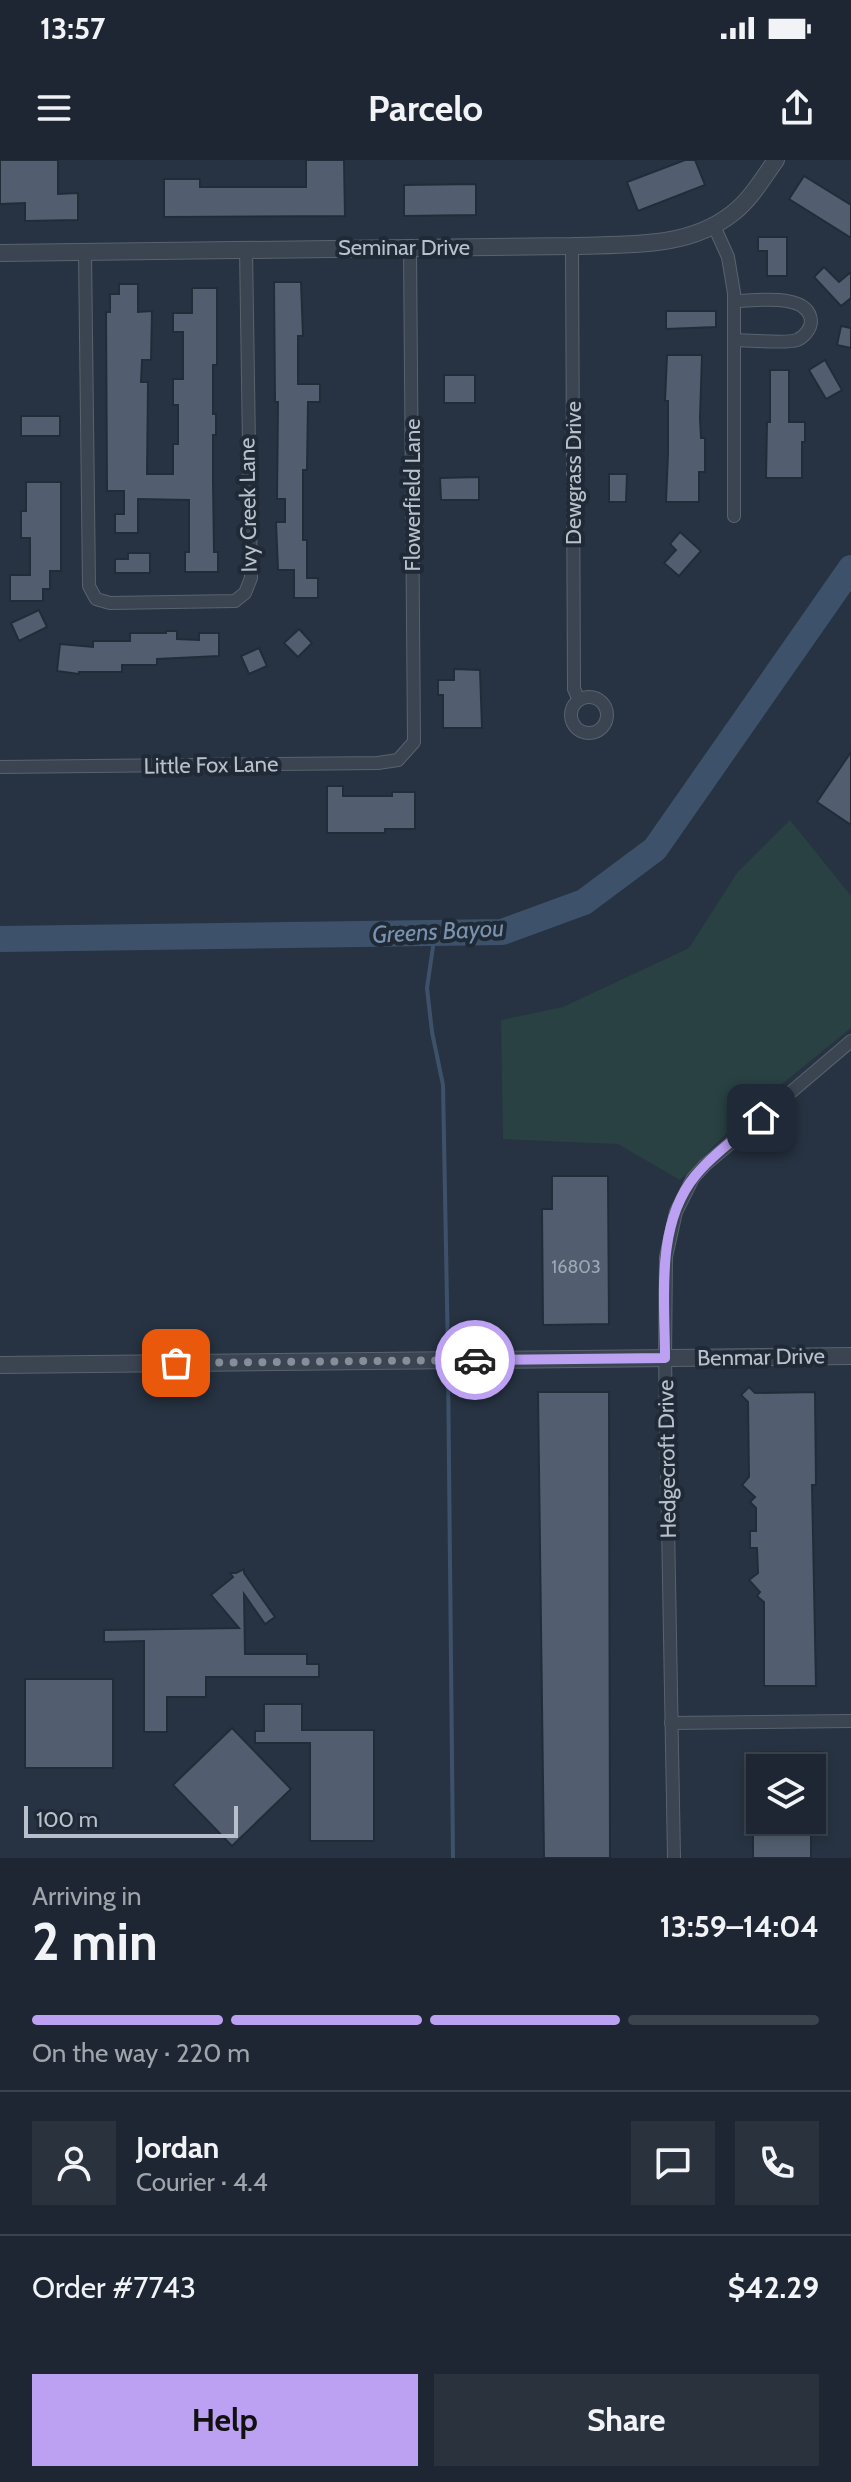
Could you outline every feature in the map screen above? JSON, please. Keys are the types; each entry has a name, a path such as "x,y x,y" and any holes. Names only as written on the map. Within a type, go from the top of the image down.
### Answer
{"street":[{"name":"Seminar Drive","path":"0,253 572,246 654,242 696,235 714,226 735,211 754,191 776,160"},
{"path":"714,226 728,257 734,301 734,516"},
{"name":"Dewgrass Drive","path":"572,246 574,689 579,700"},
{"name":"Flowerfield Lane","path":"410,248 414,742"},
{"name":"Ivy Creek Lane","path":"85,252 89,586 96,599 110,603 235,601 245,593 251,578 246,249"},
{"path":"734,301 793,301 806,308 811,319 807,333 795,341 734,340"},
{"name":"Little Fox Lane","path":"0,767 378,763 398,760 414,742"},
{"name":"Hedgecroft Drive","path":"674,1858 666,1257 676,1212 693,1178 851,1041"},
{"name":"Benmar Drive","path":"0,1365 851,1356"},
{"path":"671,1723 851,1721"}],"green space":[{"path":"790,820 851,896 851,1028 752,1108 680,1180 618,1144 503,1139 501,1020 563,1007 689,948 737,873"}],"building":[{"path":"0,160 58,160 58,194 78,193 78,220 25,221 25,203 0,204"},
{"path":"306,160 344,160 345,216 164,217 164,179 200,179 200,187 306,187"},
{"path":"685,160 695,160 705,185 638,211 627,182"},
{"path":"804,176 851,205 851,238 789,199"},
{"path":"476,184 476,215 404,216 404,185"},
{"path":"758,237 787,237 787,276 767,276 767,251 758,251"},
{"path":"824,267 839,282 851,272 851,298 841,306 814,277"},
{"path":"274,282 301,282 303,336 298,336 298,384 320,384 320,402 308,402 307,470 303,470 303,540 307,540 307,578 318,578 318,598 294,598 294,570 278,570 276,522 285,522 285,499 277,499"},
{"path":"119,284 138,284 138,312 152,311 151,360 142,360 141,382 148,382 147,474 173,474 173,444 178,444 178,405 173,405 173,379 183,379 183,332 173,332 173,313 192,313 192,288 217,288 213,480 214,552 218,552 218,572 185,572 185,552 189,552 189,500 138,499 138,533 115,533 115,514 124,514 124,491 107,491 106,312 110,312 110,294 119,294"},
{"path":"666,311 716,311 716,327 666,329"},
{"path":"841,326 851,328 851,348 837,345"},
{"path":"667,355 702,355 700,418 701,438 705,438 705,472 699,472 699,502 666,502"},
{"path":"825,360 842,390 826,399 809,370"},
{"path":"770,370 789,370 789,422 805,422 802,478 766,478"},
{"path":"444,375 475,375 475,403 444,403"},
{"path":"21,416 60,416 60,436 21,436"},
{"path":"609,474 627,474 626,502 609,502"},
{"path":"479,477 479,500 441,500 440,478"},
{"path":"26,482 61,482 61,571 50,571 50,589 43,589 43,601 10,601 10,575 30,575 30,538 21,538 21,511 26,511"},
{"path":"680,532 701,551 679,576 664,563 676,550 670,544"},
{"path":"128,553 150,553 150,573 115,573 115,559 128,559"},
{"path":"39,610 47,627 19,641 11,623"},
{"path":"299,629 312,643 298,657 284,643"},
{"path":"177,631 177,639 199,640 199,633 219,633 219,656 157,659 157,665 122,665 122,672 79,674 57,671 60,644 93,647 93,641 130,641 130,633"},
{"path":"259,648 267,666 249,674 241,656"},
{"path":"454,669 480,670 482,728 443,728 443,695 438,695 438,680 454,680"},
{"path":"851,752 851,825 817,802"},
{"path":"327,786 343,786 343,796 392,796 392,792 415,792 415,829 385,829 385,833 327,833"},
{"path":"552,1176 608,1176 609,1324 543,1325 542,1209 552,1209"},
{"path":"749,1387 755,1393 815,1392 816,1485 812,1485 816,1686 764,1686 764,1602 757,1596 760,1592 749,1580 758,1573 757,1548 750,1548 750,1531 756,1531 756,1508 750,1502 755,1497 742,1485 749,1477 748,1402 741,1395"},
{"path":"538,1392 609,1392 610,1858 544,1858"},
{"path":"244,1569 275,1617 265,1624 244,1594 245,1654 307,1654 307,1664 319,1664 319,1677 206,1677 206,1697 167,1697 167,1732 144,1732 144,1641 104,1642 104,1630 239,1628 211,1595 233,1577 230,1573"},
{"path":"25,1679 113,1679 113,1768 25,1768"},
{"path":"264,1704 302,1704 302,1730 374,1730 374,1841 310,1841 310,1743 255,1743 255,1731 264,1731"},
{"path":"232,1728 291,1789 232,1846 173,1785"},
{"path":"822,1752 822,1754 752,1754"},
{"path":"753,1834 811,1834 811,1858 753,1858"}],"waterway":[{"name":"Greens Bayou","path":"0,939 502,932 584,902 655,849 851,568"},
{"path":"435,933 427,988 443,1085 448,1356"},
{"path":"448,1364 453,1858"}],"way so far":[{"path":"176,1363 475,1360"}],"route":[{"path":"475,1360 665,1358 666,1257 676,1212 693,1178 761,1118"}]}
